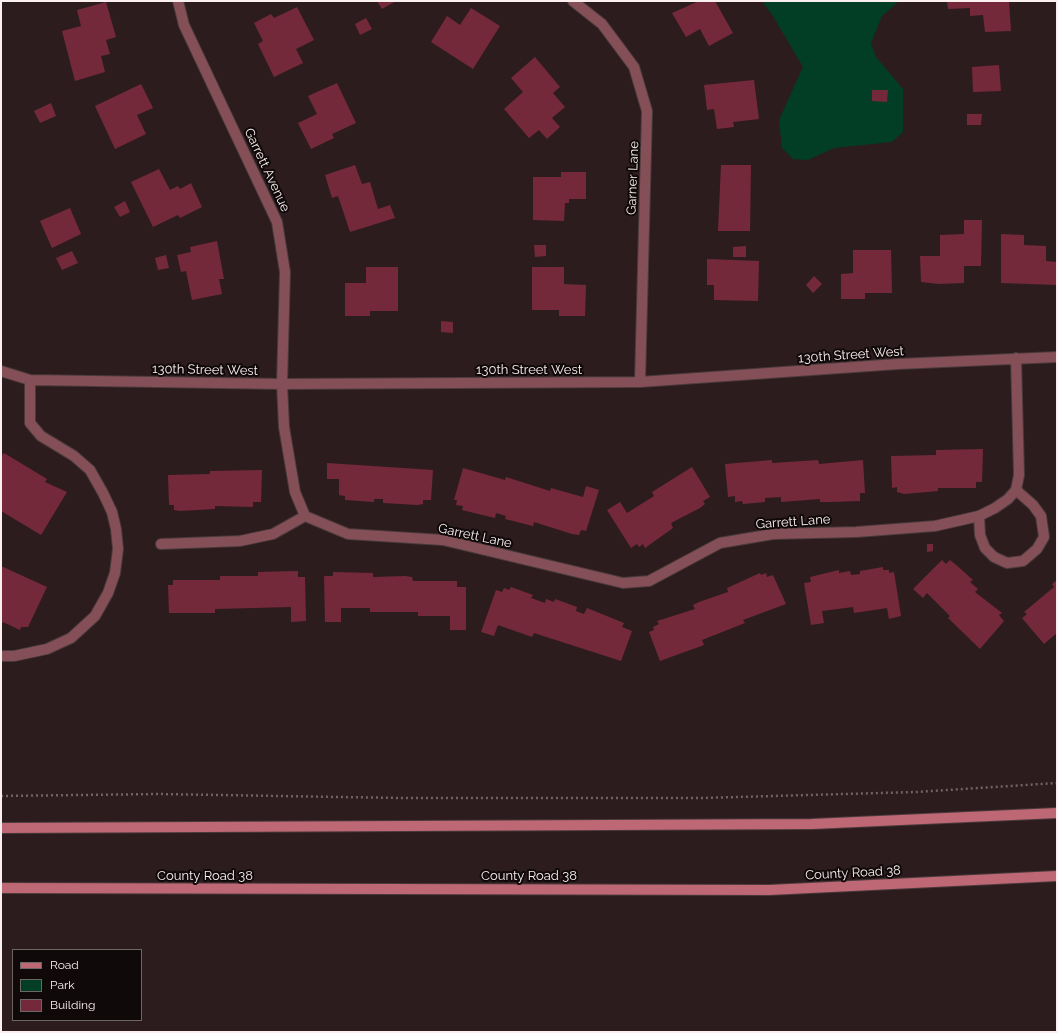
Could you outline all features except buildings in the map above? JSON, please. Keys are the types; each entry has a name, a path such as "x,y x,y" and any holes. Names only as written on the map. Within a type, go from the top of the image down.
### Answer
{"main road":[{"path":"1,828 812,824 1057,813"},
{"name":"County Road 38","path":"1,888 769,890 1057,876"}],"street":[{"name":"Garrett Avenue","path":"178,1 184,25 277,222 285,272 282,384 284,427 295,492 305,516"},
{"name":"Garner Lane","path":"573,1 602,24 634,67 648,111 640,382"},
{"name":"130th Street West","path":"1,371 30,380 282,384 640,382 1016,358 1057,357"},
{"path":"978,516 980,535 985,548 994,557 1007,563 1023,561 1038,549 1044,537 1041,516 1033,505 1016,490 1019,475 1016,358"},
{"path":"1,656 14,656 47,650 71,638 95,616 108,593 115,573 118,549 116,529 112,512 90,470 74,456 41,436 30,423 30,380"},
{"name":"Garrett Lane","path":"305,516 348,534 443,540 623,583 649,581 720,543 774,534 856,532 935,526 978,516 995,508 1008,499 1016,490"},
{"path":"161,544 240,541 273,534 305,516"}],"path":[{"path":"1,796 158,794 401,798 702,798 916,792 1057,783"}],"green space":[{"path":"762,1 899,1 882,16 871,43 876,57 903,89 903,132 892,142 834,148 808,160 793,159 782,148 779,120 803,67 773,16"}]}
